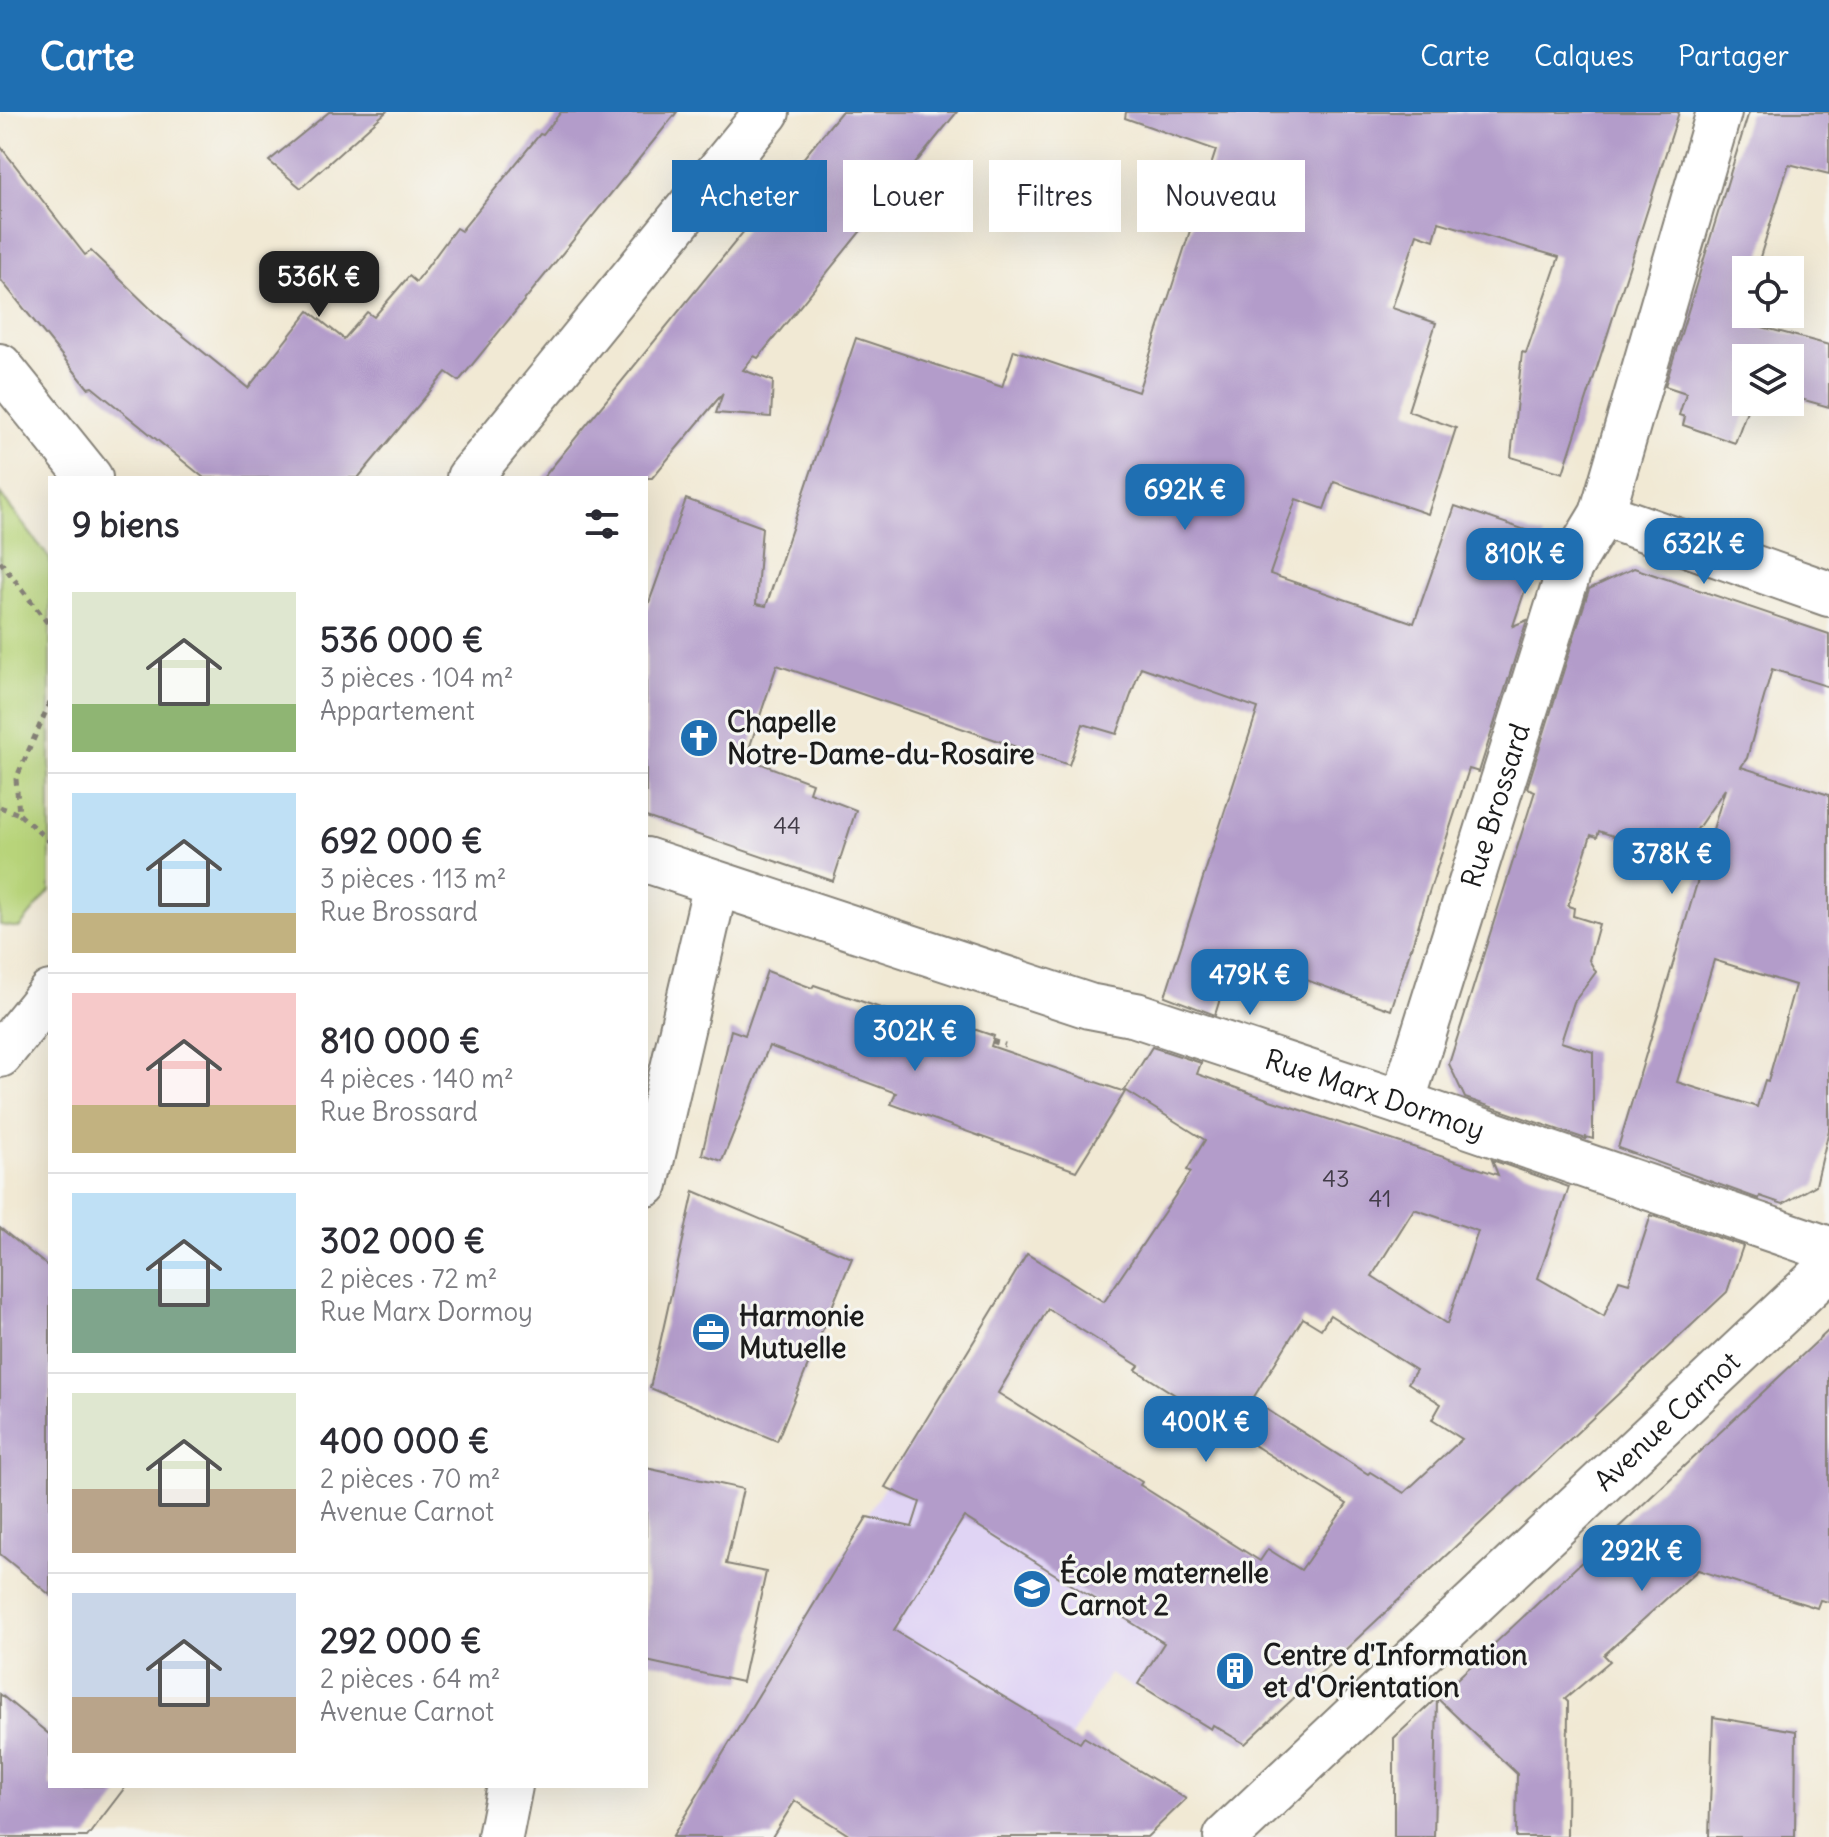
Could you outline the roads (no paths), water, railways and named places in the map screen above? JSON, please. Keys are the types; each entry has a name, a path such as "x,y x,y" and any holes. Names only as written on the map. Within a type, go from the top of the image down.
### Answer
{"street":[{"path":"471,476 767,112"},
{"name":"Rue Brossard","path":"1402,1103 1570,567 1602,514 1719,112"},
{"path":"0,366 88,476"},
{"path":"1602,514 1829,594"},
{"name":"Rue Marx Dormoy","path":"648,861 1089,1006 1136,1015 1829,1249"},
{"path":"648,1175 716,884"},
{"path":"0,1055 48,995"},
{"name":"Avenue Carnot","path":"1226,1837 1829,1268"},
{"path":"500,1837 510,1788"}],"place":[{"name":"Chapelle Notre-Dame-du-Rosaire","path":"699,738"},
{"name":"Harmonie Mutuelle","path":"711,1332"},
{"name":"École maternelle Carnot 2","path":"1032,1589"},
{"name":"Centre d'Information et d'Orientation","path":"1235,1671"}]}
